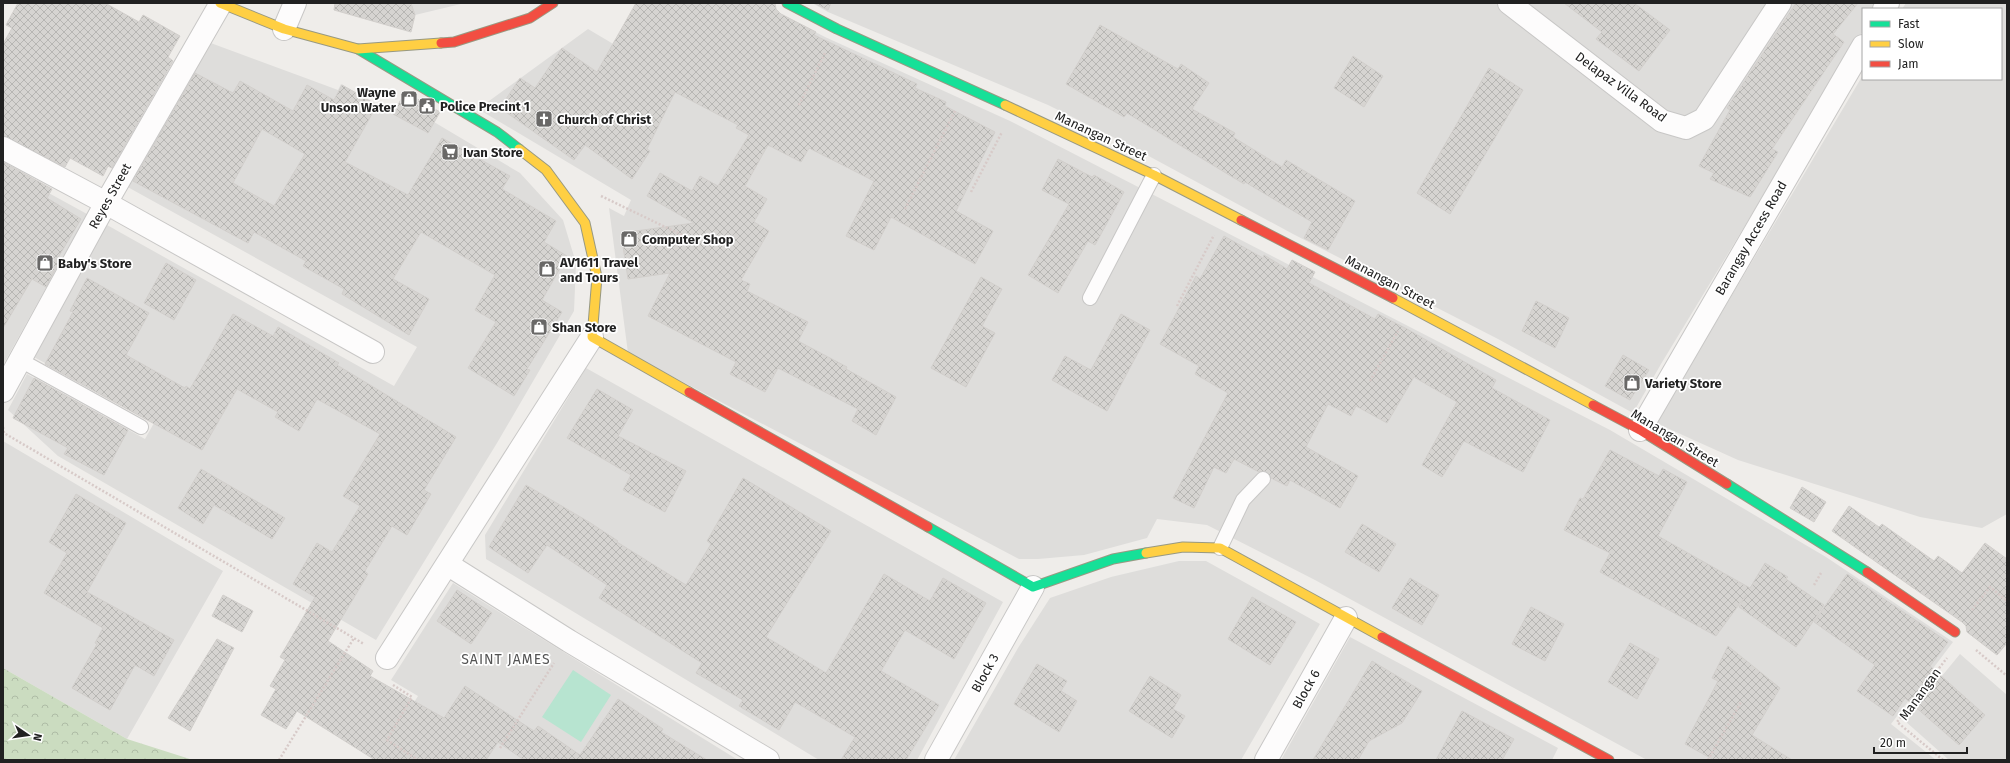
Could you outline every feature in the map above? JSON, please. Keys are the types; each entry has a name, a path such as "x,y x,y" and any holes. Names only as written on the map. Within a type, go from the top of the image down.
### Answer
{"street":[{"path":"221,3 284,29 358,49 497,132 546,170 585,223 597,276 592,336 387,658"},
{"name":"Reyes Street","path":"3,391 106,203 221,3"},
{"path":"284,29 295,3"},
{"path":"358,49 454,42 530,18 553,3"},
{"name":"Manangan Street","path":"787,3 837,29 1014,109 1154,175 1411,307 1640,430 1836,551 1958,635"},
{"name":"Delapaz Villa Road","path":"1509,3 1662,120 1686,128 1704,119 1780,3"},
{"name":"Barangay Access Road","path":"1640,430 1862,48"},
{"path":"3,148 106,203 373,352"},
{"path":"592,336 1034,587 1113,559 1183,546 1220,548 1596,757"},
{"path":"447,564 569,641 768,760"},
{"name":"Block 3","path":"936,760 1034,587"},
{"name":"Block 6","path":"1266,760 1346,618"}],"lane":[{"path":"1090,298 1154,175"},
{"path":"20,360 141,427"},
{"path":"1220,548 1243,500 1263,479"}],"path":[{"path":"799,105 837,29"},
{"path":"905,209 967,88"},
{"path":"971,192 1014,109"},
{"path":"595,193 686,237"},
{"path":"1177,306 1226,212"},
{"path":"1370,381 1411,307"},
{"path":"3,427 4,433 387,658 380,677 412,697 387,740 418,760"},
{"name":"Manangan","path":"1944,760 1897,722 1990,587 2007,601"},
{"path":"1958,635 2007,676"},
{"path":"280,760 354,638"},
{"path":"500,748 569,641"},
{"path":"1708,760 1740,702"}],"shaded area":[{"path":"411,3 465,3 415,15"},
{"path":"759,3 825,37 1010,121 1610,430 1826,557 1953,642 1891,724 1936,760 1647,760 1315,580 1207,525 1157,519 1147,538 1084,555 1019,559 628,353 609,208 624,216 631,200 478,109 588,29 642,61"},
{"path":"812,3 1880,3 1877,8 1862,8 1862,33 1661,364 1633,413 1498,339 1293,234 1121,141 1048,105 828,12"},
{"path":"1906,3 2007,3 2007,514 1982,528 1920,517 1738,460 1656,423 1862,77 1862,80 2002,80 2002,8 1903,8"},
{"path":"208,42 338,90 341,84 427,133 434,122 520,173 563,220 576,263 574,311 497,443 376,640 58,456 8,410 27,374 145,439 154,423 34,357 107,225 394,386 417,347 124,185"},
{"path":"3,168 87,214 3,365"},
{"path":"586,368 1003,602 917,760 819,760 486,559 485,535"},
{"path":"3,441 223,571 127,739 3,668"},
{"path":"1179,561 1206,561 1320,624 1241,760 954,760 1018,648 1050,598 1111,577"},
{"path":"453,583 738,760 421,760 390,740 418,696 391,680"},
{"path":"1350,637 1558,748 1552,760 1281,760"},
{"path":"1960,654 2007,695 2007,760 1949,760 1905,721"}],"green space":[{"path":"3,668 127,739 193,760 3,760"},
{"path":"573,670 611,695 581,742 542,717"}],"building":[{"path":"18,3 105,3 139,22 143,15 180,36 168,57 173,61 112,168 108,166 103,176 70,158 65,167 3,136 3,44 12,28 6,25"},
{"path":"335,3 411,3 415,15 411,32 334,10"},
{"path":"636,3 775,3 776,9 781,14 816,32 814,35 917,84 915,88 946,102 945,106 995,132 956,211 993,231 975,264 891,217 874,250 846,236 874,181 809,148 801,162 768,145 745,186 767,199 754,222 769,231 741,280 750,284 747,291 808,322 798,341 847,367 846,369 896,397 876,435 852,421 858,409 778,368 765,392 730,374 736,362 648,316 670,273 628,279 621,233 694,223 647,196 660,173 692,191 700,176 718,186 749,135 736,128 738,125 675,92 647,149 650,151 632,179 585,145 574,160 500,108 520,78 535,88 562,48 597,72"},
{"path":"814,3 831,3 828,10"},
{"path":"1564,3 1634,3 1670,30 1639,71 1596,39 1602,32"},
{"path":"1796,3 1858,3 1833,34 1844,42 1772,149 1778,152 1750,197 1710,179 1714,173 1699,166 1730,110 1727,108"},
{"path":"1100,25 1178,69 1181,64 1209,83 1192,109 1235,133 1233,137 1282,167 1286,160 1355,201 1328,250 1304,238 1312,222 1245,182 1244,184 1127,113 1124,117 1066,84"},
{"path":"1353,56 1383,76 1364,107 1334,88"},
{"path":"1489,68 1523,90 1450,214 1417,193"},
{"path":"195,73 233,93 240,81 293,111 307,85 334,100 342,85 377,105 345,162 408,195 442,138 510,176 502,189 556,221 544,242 567,256 542,300 562,312 527,369 530,370 514,396 468,368 496,322 475,310 495,275 421,232 393,279 429,299 409,335 342,294 344,289 303,266 306,261 254,232 248,243 133,181","holes":["262,129 305,154 274,206 233,183"]},
{"path":"405,92 440,112 428,133 393,114"},
{"path":"1058,159 1092,177 1094,175 1124,192 1095,245 1088,241 1058,293 1028,275 1069,204 1042,190"},
{"path":"3,162 52,189 47,198 81,219 56,261 59,262 46,287 32,279 3,328"},
{"path":"1224,236 1263,258 1264,255 1287,269 1292,260 1315,272 1309,283 1375,319 1378,314 1407,329 1496,380 1492,388 1550,420 1523,472 1464,441 1442,477 1422,465 1457,402 1414,377 1387,423 1356,406 1351,416 1328,404 1306,447 1358,476 1340,508 1290,480 1287,486 1271,478 1265,471 1259,472 1234,459 1226,473 1214,467 1194,508 1173,498 1228,393 1195,374 1199,366 1160,344 1196,276 1200,279"},
{"path":"166,263 196,280 174,320 144,303"},
{"path":"981,277 1002,289 982,326 995,333 966,387 931,368"},
{"path":"87,278 149,313 126,355 185,388 186,386 190,389 233,314 273,336 278,327 339,363 337,365 456,437 424,490 431,494 407,535 392,526 365,571 368,574 328,641 373,671 370,676 444,718 465,686 534,731 538,726 580,755 618,699 663,729 661,732 707,760 524,760 498,742 486,760 375,760 297,711 286,729 261,715 276,689 270,686 285,660 280,657 315,597 293,584 317,543 332,552 360,506 343,496 380,434 317,399 299,431 275,417 278,412 237,389 202,450 45,364 73,312 70,311"},
{"path":"1536,301 1569,318 1555,348 1522,331"},
{"path":"1121,314 1150,330 1107,411 1052,380 1065,356 1091,370"},
{"path":"1623,355 1649,370 1630,400 1605,386"},
{"path":"34,378 128,430 104,475 64,454 68,448 13,418"},
{"path":"597,389 633,410 618,436 686,471 665,512 623,490 631,475 567,438"},
{"path":"1610,450 1659,476 1663,469 1687,482 1658,536 1750,588 1765,563 1788,577 1786,579 1824,605 1796,647 1739,607 1746,595 1716,636 1600,572 1610,553 1564,530 1580,498 1583,499"},
{"path":"201,469 285,518 272,539 214,505 203,524 178,508"},
{"path":"743,478 831,531 766,637 826,673 884,574 930,601 943,578 986,603 954,659 905,630 881,671 939,705 906,760 841,760 855,737 795,702 779,730 739,706 743,700 696,673 702,663 599,598 607,585 547,545 528,573 489,547 526,485 589,522 618,541 617,542 686,585 711,544 707,541"},
{"path":"1802,487 1826,502 1814,522 1790,508"},
{"path":"76,494 126,523 87,592 174,640 154,676 135,665 110,710 72,688 97,644 95,643 103,628 44,593 67,553 49,542"},
{"path":"1849,506 1879,527 1882,524 1934,561 1938,556 1962,573 1985,543 2007,559 2007,643 1997,655 1967,632 1966,626 1962,622 1832,531"},
{"path":"1362,524 1396,544 1379,572 1345,552"},
{"path":"1847,574 1948,642 1930,666 1985,715 1959,745 1905,698 1893,716 1857,691 1875,665 1814,622"},
{"path":"1410,578 1439,595 1422,625 1392,608"},
{"path":"457,590 492,613 471,644 437,621"},
{"path":"223,595 253,611 242,632 212,616"},
{"path":"1252,597 1296,622 1270,665 1228,639"},
{"path":"1531,607 1564,624 1545,661 1512,644"},
{"path":"217,639 234,648 190,731 168,718"},
{"path":"1630,643 1659,659 1637,699 1608,682"},
{"path":"1728,646 1780,688 1752,735 1792,760 1714,760 1685,744 1718,681 1712,678"},
{"path":"1372,661 1422,691 1402,723 1369,741 1358,760 1313,760"},
{"path":"1037,664 1067,681 1061,691 1077,701 1059,732 1014,704"},
{"path":"1150,676 1181,695 1173,709 1185,716 1172,738 1129,711"},
{"path":"1462,711 1514,739 1502,760 1436,760"}],"traffic: fast":[{"path":"787,3 837,29 1005,105"},
{"path":"358,49 497,132 519,149"},
{"path":"1727,484 1867,572"},
{"path":"928,527 1033,587 1113,559 1146,553"}],"traffic: slow":[{"path":"220,3 284,29 358,49 441,43"},
{"path":"1005,105 1154,175 1241,220"},
{"path":"519,149 546,170 585,223 597,277 592,337 689,392"},
{"path":"1393,298 1593,405"},
{"path":"1146,553 1183,547 1220,548 1382,637"}],"traffic: jam":[{"path":"441,43 454,42 530,18 553,3"},
{"path":"1241,220 1393,298"},
{"path":"689,392 928,527"},
{"path":"1593,405 1640,430 1727,484"},
{"path":"1867,572 1955,632"},
{"path":"1382,637 1609,760"}],"place":[{"name":"Wayne Unson Water","path":"409,99"},
{"name":"Police Precint 1","path":"427,106"},
{"name":"Church of Christ","path":"544,119"},
{"name":"Ivan Store","path":"450,152"},
{"name":"Computer Shop","path":"629,239"},
{"name":"Baby's Store","path":"45,263"},
{"name":"AV1611 Travel and Tours","path":"547,269"},
{"name":"Shan Store","path":"539,327"},
{"name":"Variety Store","path":"1632,383"}],"district":[{"name":"SAINT JAMES","path":"506,659"}]}
